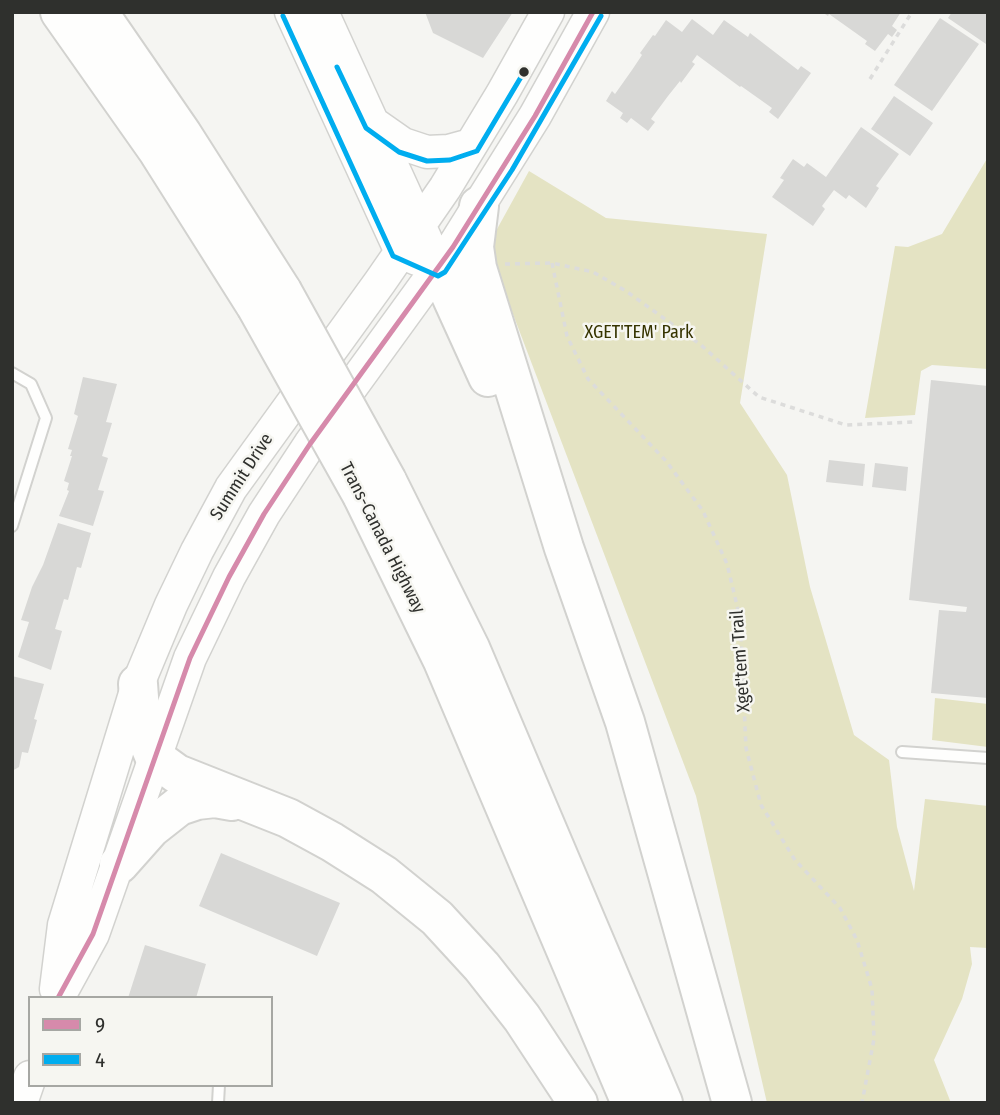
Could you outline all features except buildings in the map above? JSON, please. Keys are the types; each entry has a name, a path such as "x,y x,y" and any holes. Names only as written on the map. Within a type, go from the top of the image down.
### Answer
{"highway":[{"name":"Trans-Canada Highway","path":"60,12 158,151 269,298"},
{"name":"Trans-Canada Highway","path":"98,12 182,134 374,488 443,661 631,1103"},
{"path":"479,206 474,247 477,268 564,548 625,722 733,1103"},
{"path":"438,267 564,548"},
{"name":"Trans-Canada Highway","path":"374,488 430,564 470,648 663,1103"},
{"path":"138,684 141,724 155,758 177,774 244,803 288,818 332,842 384,875 437,918 482,967 523,1018 578,1103"},
{"path":"119,864 151,828 179,806 215,798 244,803"}],"main road":[{"path":"290,12 401,252 438,267"},
{"path":"322,12 438,267"},
{"name":"Summit Drive","path":"56,996 64,925 138,684 186,572 231,488 420,225 471,145 548,12"},
{"name":"Summit Drive","path":"57,996 93,934 190,658 209,616 264,514 310,444 479,206 529,126 593,12"},
{"path":"372,122 403,144 426,152 449,151 471,145"},
{"path":"21,1103 28,1083"}],"lane":[{"path":"12,373 31,384 46,418 12,526"},
{"path":"902,751 988,758"}],"path":[{"path":"870,79 912,12"},
{"path":"504,264 552,263 593,272 626,291 701,345 759,397 846,425 913,422"},
{"name":"Xget'tem' Trail","path":"552,263 567,336 588,379 666,461 703,511 727,564 740,618 746,748 761,805 795,860 840,908 857,940 872,989 874,1039 862,1103"}],"green space":[{"path":"988,157 988,369 932,365 921,371 915,415 865,418 895,246 908,247 942,234"},
{"name":"XGET'TEM' Park","path":"529,171 606,218 767,234 740,403 787,475 810,587 854,735 889,760 897,827 914,891 925,799 988,806 988,948 970,947 972,964 962,999 934,1060 951,1103 767,1103 696,796 497,272 491,240"},
{"path":"935,698 988,704 988,747 932,740"}],"transit line":[{"name":"9","path":"59,996 93,934 190,658 229,577 264,514 310,444 453,247 535,116 593,12"},
{"name":"4","path":"283,16 393,256 438,276 445,272 512,170 601,16"},
{"name":"4","path":"337,67 366,128 399,152 427,161 450,160 477,151 524,72"}]}
